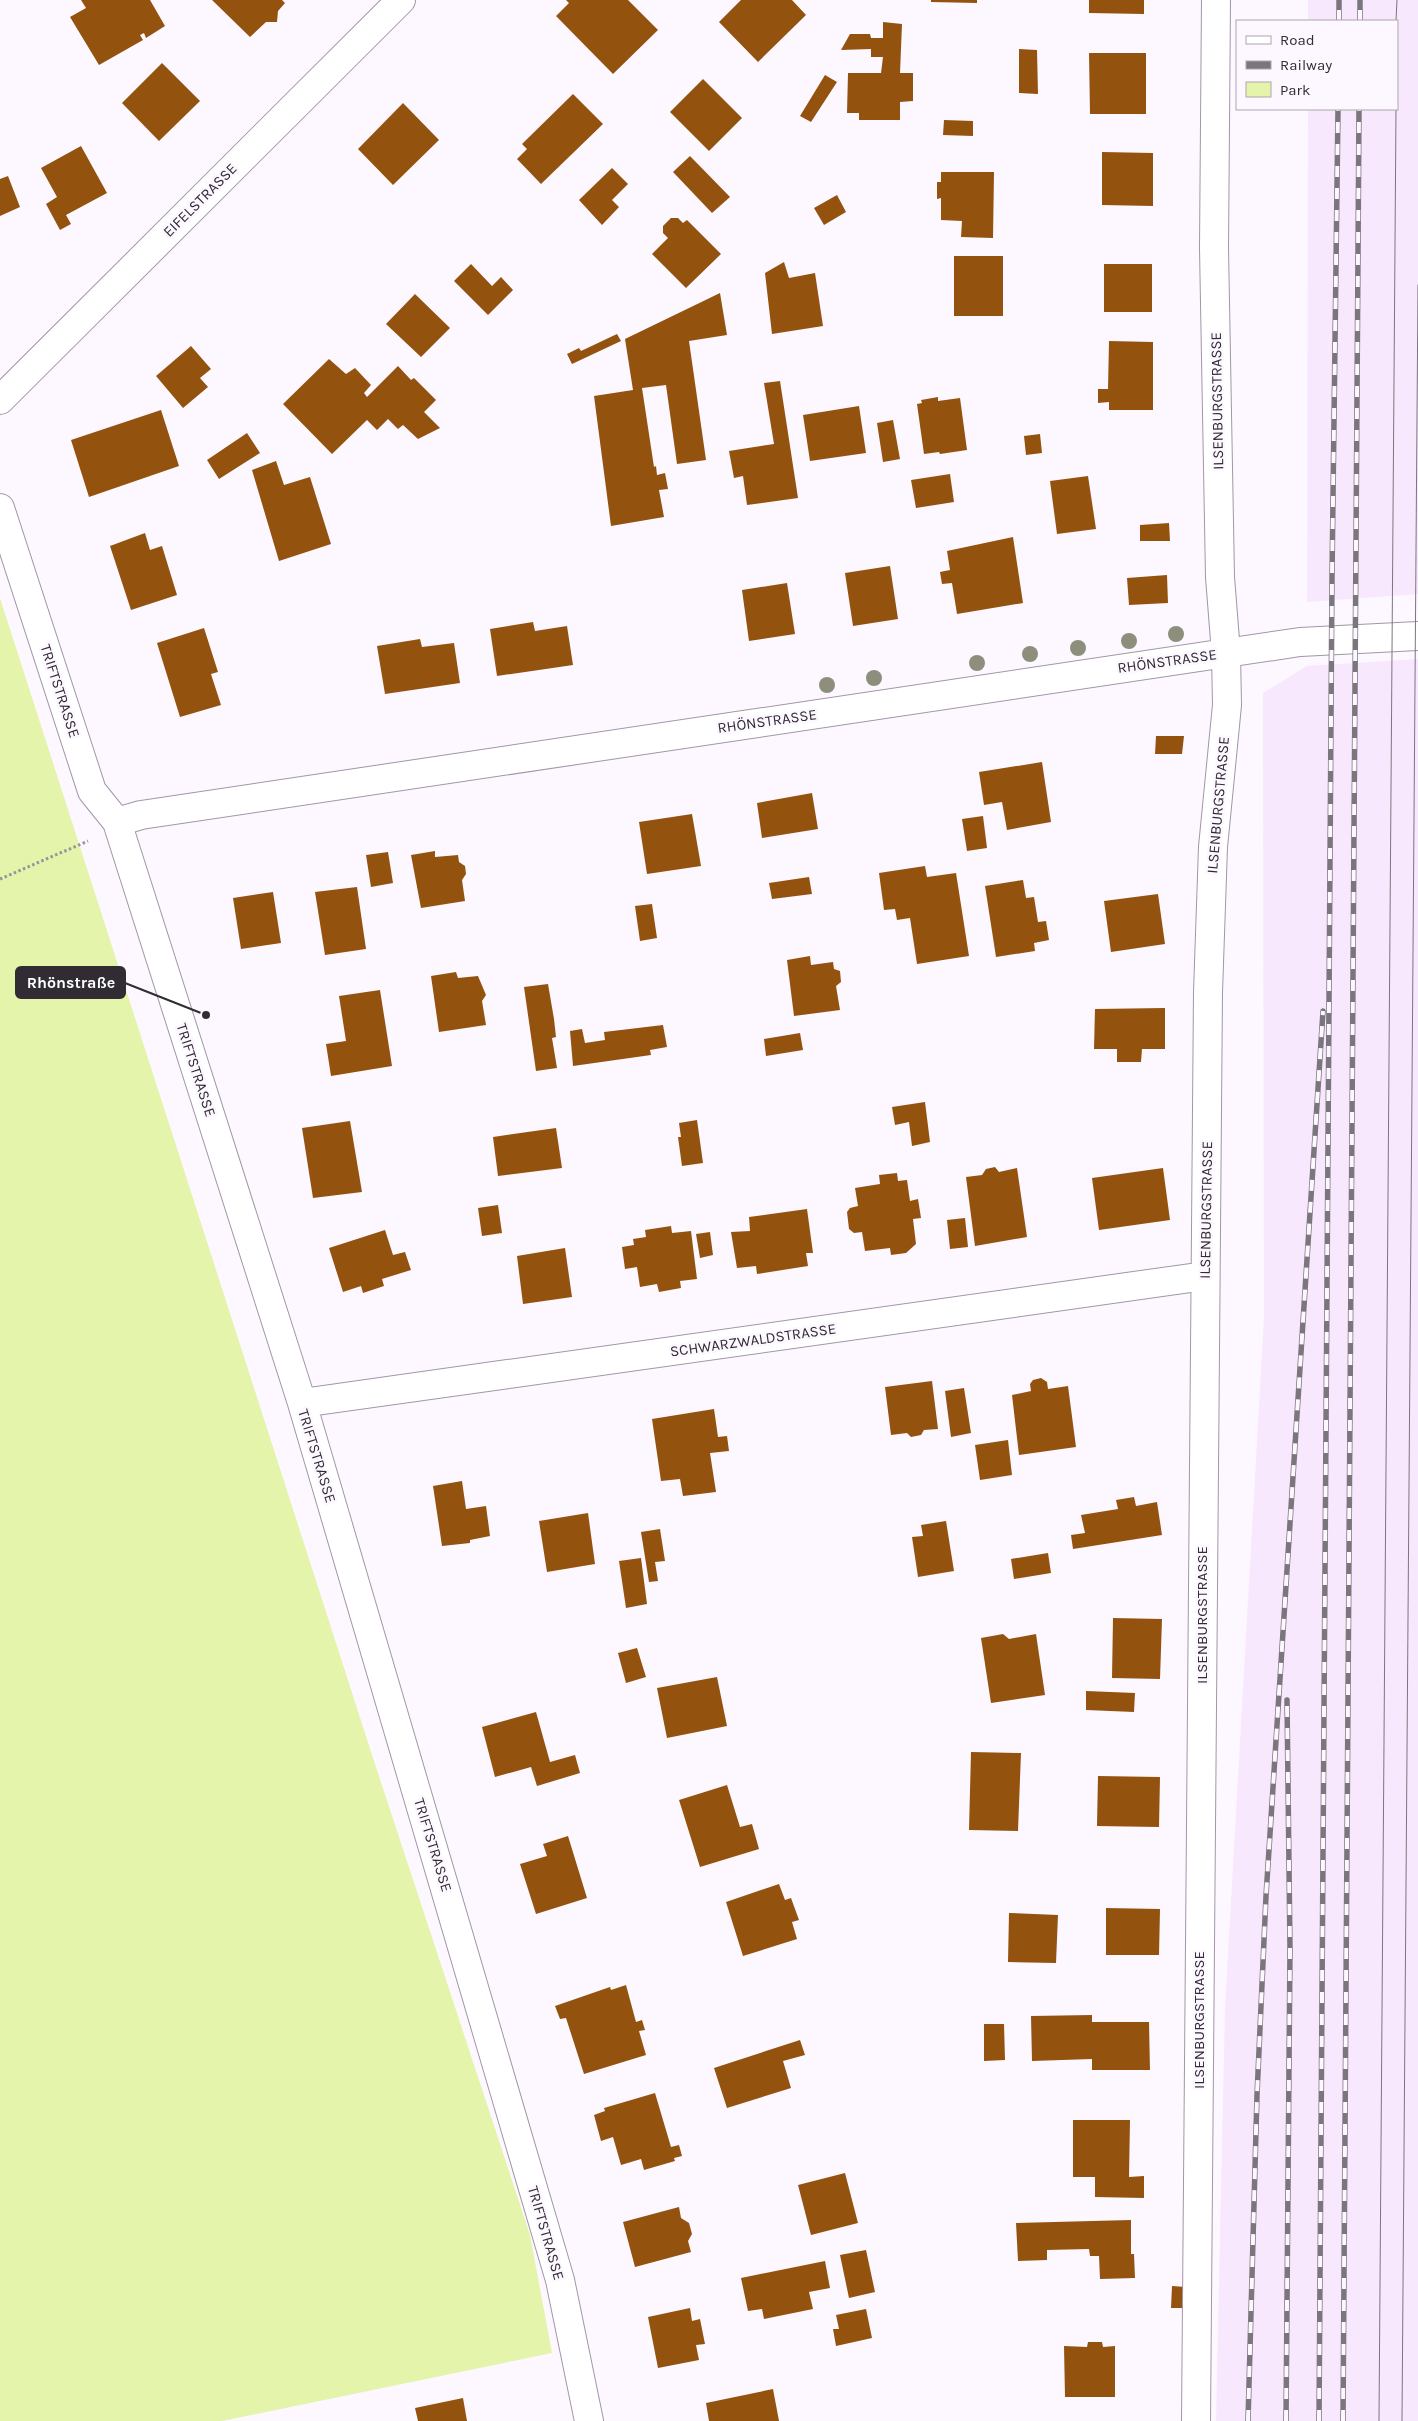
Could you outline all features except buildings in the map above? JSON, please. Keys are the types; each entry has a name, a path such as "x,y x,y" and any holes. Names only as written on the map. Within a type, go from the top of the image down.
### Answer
{"street":[{"name":"EIFELSTRASSE","path":"0,400 400,0"},
{"name":"ILSENBURGSTRASSE","path":"1196,2421 1208,992 1213,846 1227,705 1226,653 1220,577 1214,273 1216,0"},
{"name":"TRIFTSTRASSE","path":"0,508 92,791 118,822 302,1404 480,2003 560,2280 589,2421"},
{"name":"RHÖNSTRASSE","path":"118,822 141,815 1300,642 1418,636"},
{"name":"SCHWARZWALDSTRASSE","path":"302,1404 1205,1276"}],"path":[{"path":"0,879 83,844 118,822"}],"shaded area":[{"path":"1308,0 1418,0 1418,594 1307,602 1308,110 1398,110 1398,20 1308,20"},
{"path":"1418,659 1418,2421 1216,2421 1225,2008 1264,1318 1263,693 1307,666"}],"green space":[{"path":"0,598 373,1758 530,2235 552,2353 222,2421 0,2421"}],"tram line":[{"path":"1396,20 1397,0"},
{"path":"1379,2421 1396,110"},
{"path":"1402,2421 1418,285"}],"railway":[{"path":"1339,0 1339,20"},
{"path":"1360,0 1360,20"},
{"path":"1319,2421 1332,577 1338,110"},
{"path":"1343,2421 1359,110"},
{"path":"1248,2421 1257,2095 1266,1896 1323,1011"},
{"path":"1286,2421 1290,1949 1287,1700"}],"place":[{"name":"Rhönstraße","path":"206,1015"}]}
